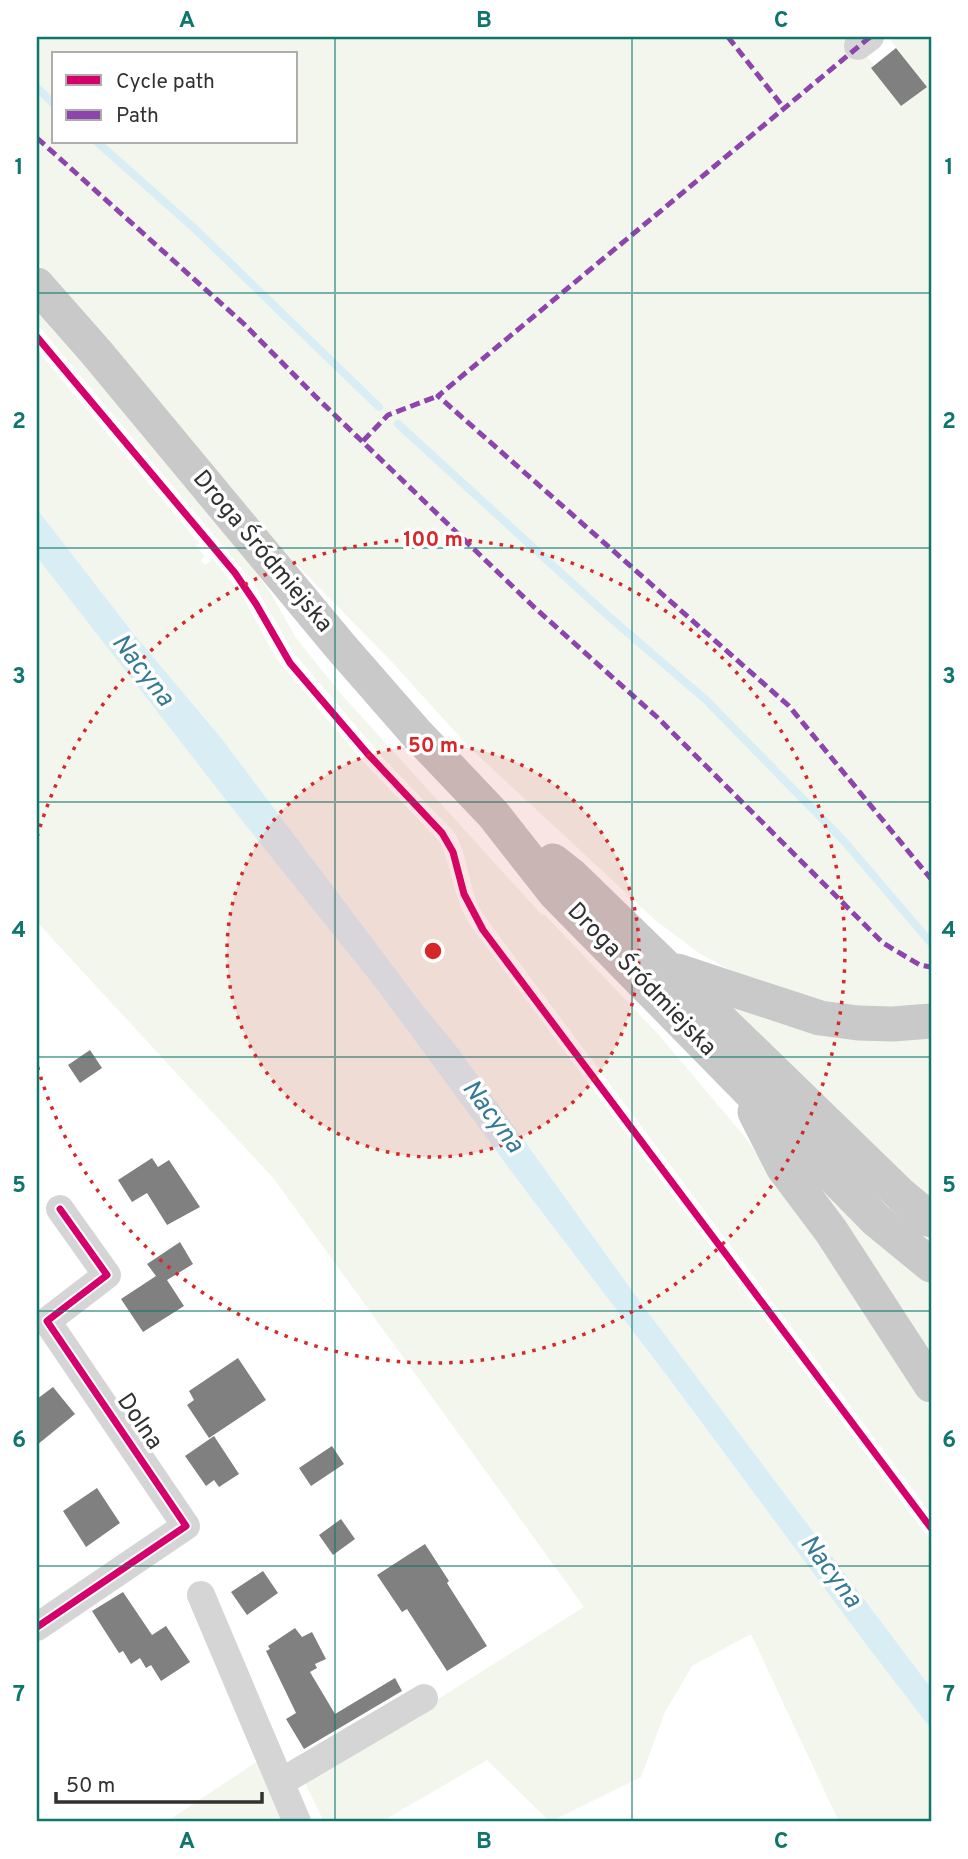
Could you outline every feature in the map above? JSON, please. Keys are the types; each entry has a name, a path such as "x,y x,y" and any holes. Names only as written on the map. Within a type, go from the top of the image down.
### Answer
{"main road":[{"name":"Droga Śródmiejska","path":"37,285 364,674 493,814 555,892 876,1220 931,1265"},
{"name":"Droga Śródmiejska","path":"493,814 572,876 901,1195 931,1220"},
{"path":"669,969 820,1018 893,1024 931,1021"},
{"path":"738,1079 783,1167 831,1231 931,1385"}],"street":[{"name":"Dolna","path":"37,1627 186,1526 47,1321 107,1276 60,1209"},
{"path":"201,1595 297,1822"},
{"path":"281,1782 424,1698"}],"shaded area":[{"path":"37,37 884,37 864,53 874,65 871,68 901,106 926,86 888,37 931,37 931,1007 832,1006 735,973 699,953 655,920 469,747 390,660 289,557 37,262"},
{"path":"37,309 243,554 270,592 296,638 342,695 542,915 544,914 658,1034 745,1137 863,1304 931,1409 931,1514 485,917 479,907 454,832 384,759 293,652 253,582 37,324"},
{"path":"37,350 199,543 196,546 204,556 201,560 205,565 213,559 242,595 276,658 360,758 440,842 461,906 471,926 931,1541 931,1688 641,1303 457,1047 423,1006 222,739 133,633 37,509"},
{"path":"37,556 236,813 377,989 931,1729 931,1822 839,1822 751,1634 692,1666 665,1712 641,1777 550,1822 487,1760 381,1822 324,1822 305,1783 584,1607 274,1179 37,922"},
{"path":"734,1006 931,1035 931,1203 733,1009"},
{"path":"797,1161 931,1281 931,1362"},
{"path":"264,1757 291,1822 166,1822"}],"water":[{"name":"Nacyna","path":"37,509 133,633 222,739 423,1006 457,1047 641,1303 931,1688 931,1729 377,989 37,557"}],"building":[{"path":"896,48 927,87 901,106 871,68"},
{"path":"90,1050 102,1068 80,1083 68,1065"},
{"path":"152,1158 158,1167 169,1160 200,1207 167,1225 147,1193 132,1202 118,1180"},
{"path":"180,1242 193,1264 167,1280 184,1306 143,1332 121,1299 156,1276 147,1264"},
{"path":"238,1358 266,1400 209,1438 187,1405 194,1400 189,1391"},
{"path":"53,1387 75,1414 37,1445 37,1399"},
{"path":"214,1436 239,1474 219,1487 214,1480 206,1486 185,1456"},
{"path":"332,1446 344,1464 311,1486 299,1468"},
{"path":"97,1488 120,1523 86,1547 63,1511"},
{"path":"341,1519 355,1539 333,1555 319,1535"},
{"path":"425,1544 487,1646 447,1671 407,1609 402,1612 377,1575"},
{"path":"263,1571 278,1593 247,1615 231,1592"},
{"path":"123,1592 152,1635 166,1626 190,1662 161,1681 151,1665 146,1668 140,1658 131,1664 123,1651 119,1653 92,1611"},
{"path":"295,1628 302,1637 312,1632 326,1659 315,1664 317,1668 310,1672 335,1714 395,1678 402,1691 304,1749 286,1719 296,1713 266,1651 270,1649 268,1646"}],"waterway":[{"path":"37,88 52,102"},
{"path":"99,144 195,229 379,407"},
{"path":"398,424 606,614 706,700 844,841 931,943"}],"marked path":[{"path":"728,37 784,108"},
{"path":"870,37 438,396 789,706 931,879"},
{"path":"37,138 244,324 535,608 658,718 883,943 920,965 931,967"},
{"path":"363,441 388,415 438,396"}],"cycle path":[{"path":"37,337 235,573 290,663 367,753 442,833 453,852 464,894 483,930 931,1528"},
{"path":"37,1627 186,1526 47,1321 107,1275 60,1209"}]}
